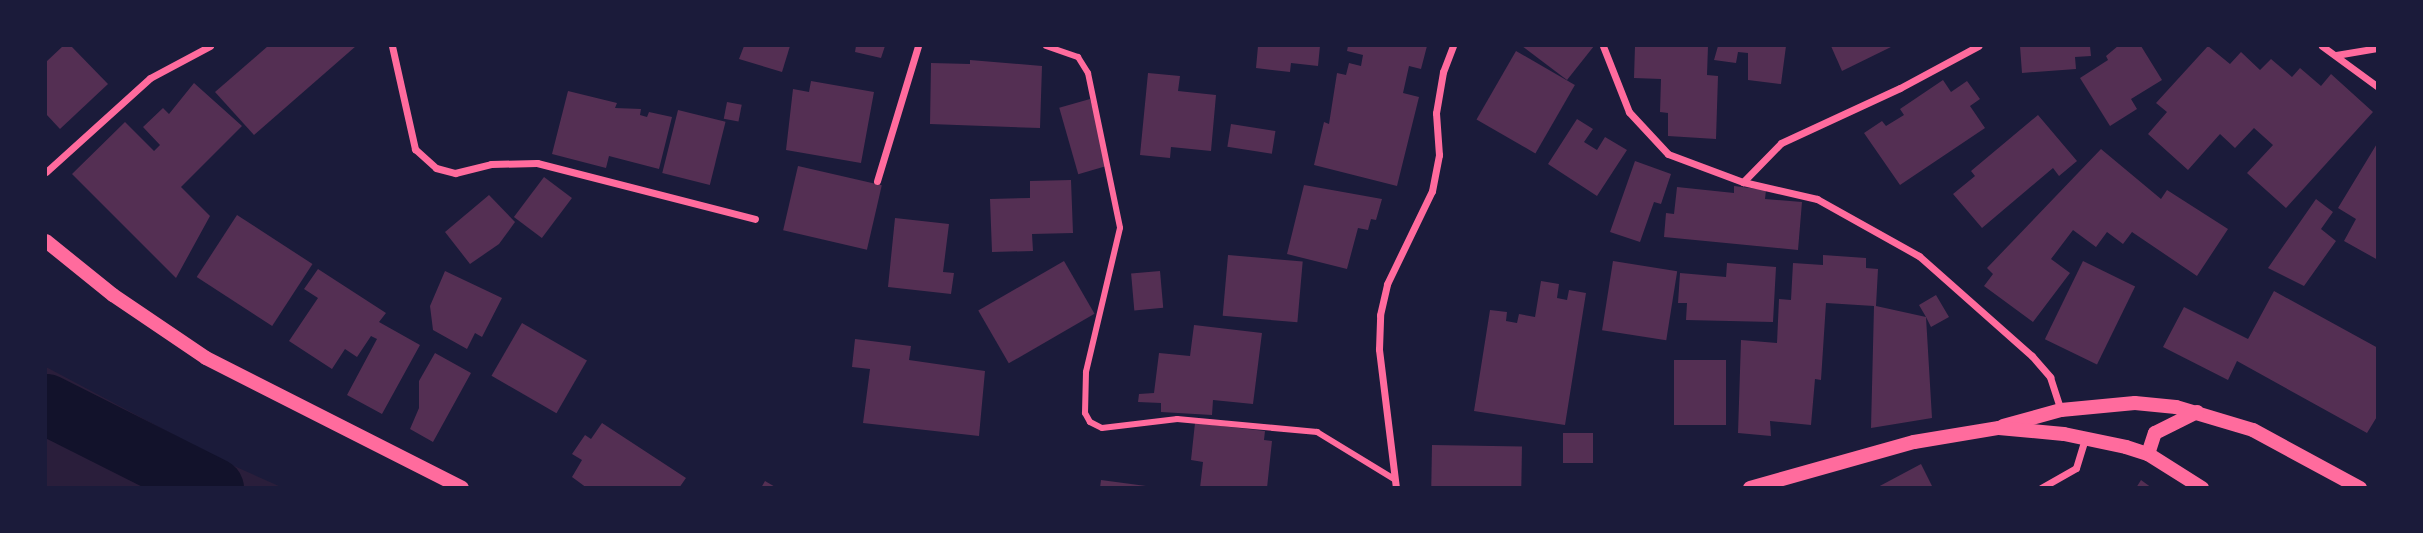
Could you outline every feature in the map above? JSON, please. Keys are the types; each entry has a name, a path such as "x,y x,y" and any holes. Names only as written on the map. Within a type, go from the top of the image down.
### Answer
{"main road":[{"path":"46,241 122,302 206,358 462,488"},
{"path":"1750,488 1914,442 1998,428 2061,410 2148,403 2197,412 2286,445 2360,488"},
{"path":"2148,454 2155,433 2197,412"},
{"path":"1998,428 2085,438 2148,454 2202,488"}],"street":[{"path":"46,172 143,83 210,46"},
{"path":"392,46 415,149 436,168 455,173 501,163 537,163 755,219"},
{"path":"877,181 918,46"},
{"path":"1046,46 1078,57 1088,73 1120,228 1086,372 1085,413 1090,422 1102,428 1177,419 1317,432 1395,483"},
{"path":"1395,483 1379,349 1380,315 1387,284 1433,191 1438,155 1436,113 1443,72 1453,46"},
{"path":"1603,46 1629,112 1668,153 1743,182 1817,199 1919,256 2037,362 2054,386 2061,410"},
{"path":"1743,182 1781,143 1900,88 1978,46"},
{"path":"2322,46 2378,87"},
{"path":"2336,55 2378,48"},
{"path":"2041,488 2077,468 2085,438"}],"shaded area":[{"path":"46,367 225,462 281,487 46,487"}],"building":[{"path":"63,46 71,46 108,84 60,129 46,114 46,62"},
{"path":"268,46 356,46 254,135 215,92"},
{"path":"744,46 790,46 782,72 739,59"},
{"path":"856,46 885,46 881,58 855,52"},
{"path":"1258,46 1320,46 1318,66 1291,63 1290,72 1256,68"},
{"path":"1348,46 1427,46 1421,69 1409,66 1403,93 1419,97 1397,186 1314,165 1324,122 1329,124 1337,73 1346,75 1349,63 1361,66 1363,55 1347,51"},
{"path":"1522,46 1594,46 1567,80"},
{"path":"1635,46 1708,46 1707,75 1718,76 1716,139 1668,136 1668,113 1660,112 1661,79 1634,78"},
{"path":"1718,46 1786,46 1781,84 1748,80 1748,53 1738,52 1736,63 1714,60"},
{"path":"1831,46 1893,46 1842,71"},
{"path":"2020,46 2090,46 2091,56 2075,57 2076,69 2022,73"},
{"path":"2118,46 2141,46 2162,80 2131,99 2137,109 2110,126 2080,78 2108,60 2106,56"},
{"path":"2208,46 2230,64 2241,52 2260,70 2271,59 2292,77 2300,68 2321,86 2331,74 2373,112 2286,208 2247,173 2273,145 2254,128 2235,148 2220,134 2188,170 2148,134 2167,112 2156,103"},
{"path":"1516,51 1575,85 1535,153 1476,119"},
{"path":"970,60 1042,66 1040,128 930,124 931,63 970,64"},
{"path":"1148,73 1180,76 1178,91 1216,95 1211,151 1171,147 1170,158 1140,155"},
{"path":"1943,80 1951,92 1967,81 1980,99 1970,106 1985,128 1900,185 1864,133 1882,121 1886,126 1904,115 1900,109"},
{"path":"811,81 874,92 861,163 786,150 793,89 809,92"},
{"path":"194,83 242,126 181,187 210,216 176,278 72,174 125,122 154,151 160,145 143,127 163,108 169,114"},
{"path":"568,91 617,103 615,108 641,109 640,115 647,117 649,112 672,117 659,169 609,156 606,168 552,154"},
{"path":"1090,99 1109,165 1078,174 1059,108"},
{"path":"727,102 742,105 738,122 724,119"},
{"path":"678,110 726,122 710,185 662,173"},
{"path":"2038,115 2077,161 2059,176 2053,168 1982,228 1953,194 1975,176 1971,171"},
{"path":"1577,119 1593,129 1584,142 1597,150 1605,137 1627,150 1597,196 1548,164"},
{"path":"1231,124 1275,131 1272,154 1227,147"},
{"path":"2378,142 2378,260 2344,241 2356,219 2338,208"},
{"path":"2101,149 2161,199 2167,190 2228,229 2197,276 2132,232 2123,244 2107,232 2096,247 2073,230 2051,259 2070,273 2033,322 1984,286 1993,274 1987,268"},
{"path":"1635,161 1671,174 1661,204 1654,202 1640,242 1610,232"},
{"path":"798,166 882,185 867,250 783,230"},
{"path":"544,177 572,198 542,238 514,217"},
{"path":"1071,180 1073,233 1032,234 1033,251 992,252 990,199 1030,198 1030,181"},
{"path":"1304,185 1382,199 1376,220 1371,219 1368,230 1358,228 1347,269 1287,254"},
{"path":"1734,186 1766,190 1765,199 1802,202 1798,250 1664,237 1666,213 1674,214 1677,187 1734,193"},
{"path":"489,195 515,222 499,244 470,264 445,232"},
{"path":"2316,199 2333,212 2321,229 2336,241 2304,286 2268,268"},
{"path":"237,215 312,264 272,326 197,277"},
{"path":"895,218 949,224 943,272 954,273 951,294 888,287"},
{"path":"1228,255 1303,262 1297,322 1223,316"},
{"path":"1823,255 1866,258 1866,268 1878,269 1876,306 1926,317 1932,418 1871,428 1874,306 1826,303 1821,380 1815,379 1811,425 1770,421 1771,436 1738,433 1741,340 1777,343 1779,299 1791,300 1793,263 1823,265"},
{"path":"1064,261 1094,314 1009,363 978,311"},
{"path":"1613,261 1677,271 1666,340 1602,330"},
{"path":"2083,261 2135,286 2097,365 2045,339"},
{"path":"1727,263 1776,267 1773,322 1686,320 1687,303 1678,303 1680,273 1726,277"},
{"path":"318,269 386,313 379,322 420,345 382,414 347,395 377,339 371,336 357,357 345,349 332,369 289,341 318,298 304,289"},
{"path":"445,271 502,298 482,337 475,333 467,349 433,330 430,306"},
{"path":"1160,271 1163,308 1134,310 1131,274"},
{"path":"1541,281 1559,284 1557,298 1567,300 1569,290 1586,293 1565,425 1474,411 1490,310 1507,312 1506,321 1517,323 1519,314 1535,317"},
{"path":"2274,291 2378,348 2378,415 2367,433 2237,361 2228,380 2163,347 2184,307 2248,339"},
{"path":"1936,295 1949,317 1931,327 1919,305"},
{"path":"522,323 587,360 556,413 492,376"},
{"path":"1194,325 1262,333 1253,404 1213,400 1212,415 1161,412 1161,403 1138,402 1139,394 1154,393 1159,353 1190,356"},
{"path":"855,339 911,346 909,360 985,371 979,436 863,423 870,369 852,367"},
{"path":"435,353 471,373 433,442 410,429 419,408 419,381"},
{"path":"1674,360 1726,360 1726,425 1674,425"},
{"path":"602,423 686,478 679,488 587,488 572,477 582,460 572,454 585,435 591,439"},
{"path":"1195,423 1265,431 1264,440 1272,441 1267,488 1200,488 1203,462 1191,460"},
{"path":"1563,433 1593,433 1593,463 1563,463"},
{"path":"1432,445 1522,447 1521,488 1431,488"},
{"path":"1921,464 1933,488 1876,488"},
{"path":"1101,480 1146,486 1146,488 1100,488"},
{"path":"2141,480 2152,488 2136,488"},
{"path":"765,481 777,488 761,488"}],"waterway":[{"path":"46,404 213,488"}]}
